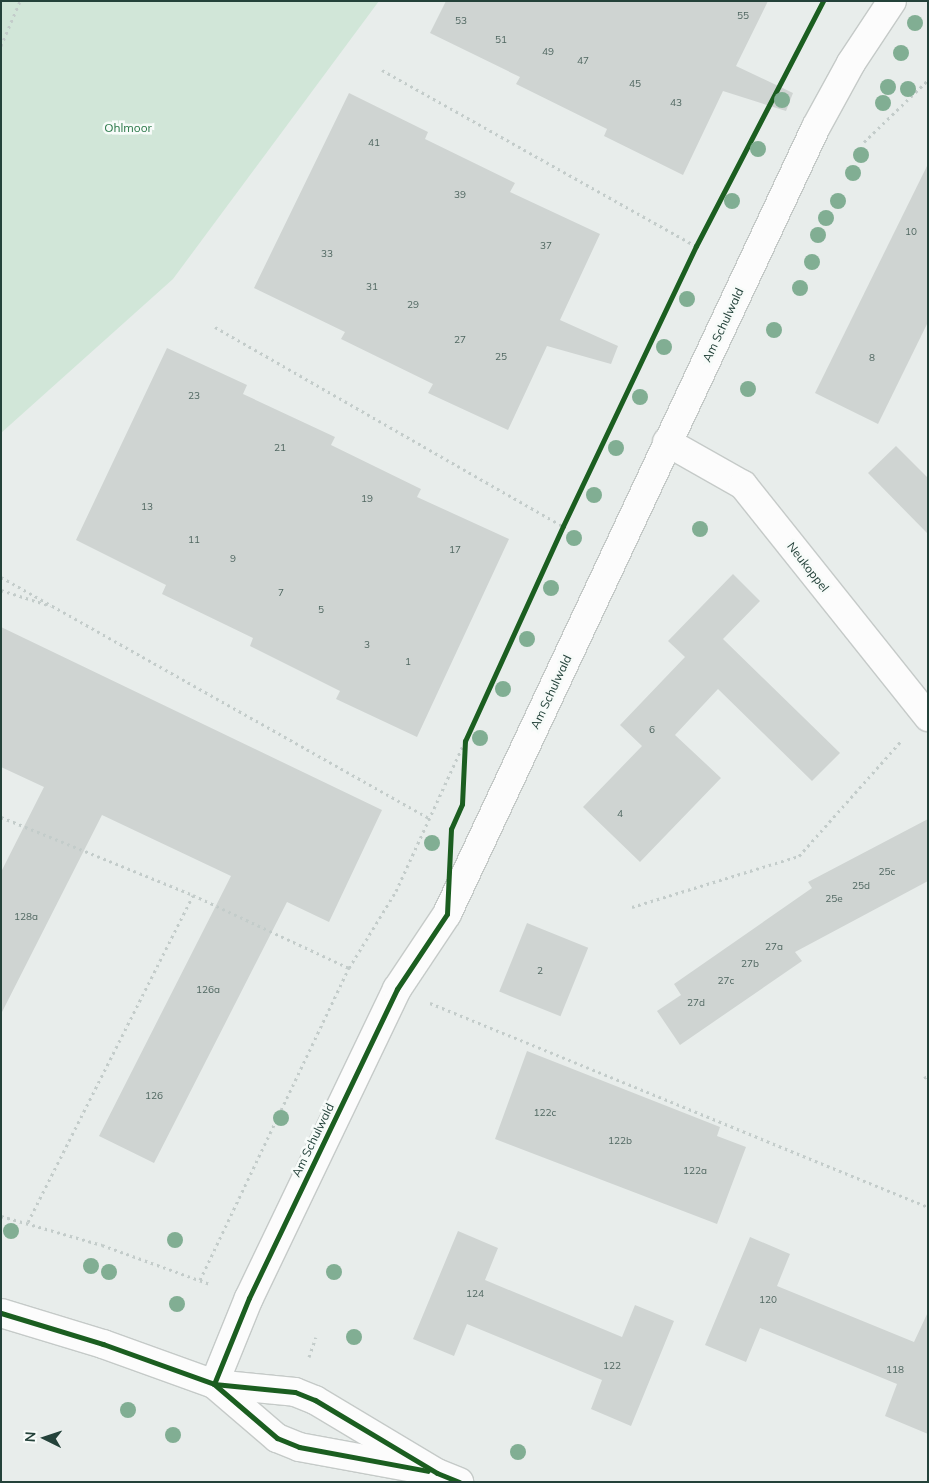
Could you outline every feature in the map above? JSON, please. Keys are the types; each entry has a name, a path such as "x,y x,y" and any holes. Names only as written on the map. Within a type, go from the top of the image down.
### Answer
{"street":[{"name":"Am Schulwald","path":"214,1384 249,1298 397,989 447,914 816,127 852,63 892,1"},
{"name":"Neukoppel","path":"667,442 743,485 926,716"},
{"path":"1,1313 103,1344 214,1384 295,1392 315,1400 448,1477"},
{"path":"214,1384 276,1438 292,1444 448,1477"}],"path":[{"path":"1,46 20,1"},
{"path":"382,70 696,246"},
{"path":"864,142 928,80"},
{"path":"215,327 563,526"},
{"path":"1,577 429,818"},
{"path":"1,590 57,608"},
{"path":"632,907 799,856 926,716"},
{"path":"200,1280 350,968 396,891 465,742"},
{"path":"464,759 465,742"},
{"path":"1,817 193,895 350,968"},
{"path":"28,1222 193,895"},
{"path":"397,989 928,1207"},
{"path":"1,1216 28,1222 102,1245 210,1284"},
{"path":"309,1357 316,1337"}],"green space":[{"name":"Ohlmoor","path":"1,1 379,1 173,279 1,433"}],"building":[{"path":"446,1 768,1 736,66 793,93 786,111 723,91 683,175 604,136 607,129 516,84 520,77 430,33"},
{"path":"349,93 428,132 425,139 515,183 510,192 600,234 560,320 618,346 611,364 547,346 508,430 428,393 433,384 341,339 345,332 254,288"},
{"path":"928,164 928,322 878,424 815,393"},
{"path":"167,348 247,385 243,394 335,437 331,445 421,489 417,497 509,539 417,737 336,699 340,691 250,646 253,638 162,594 166,585 76,540"},
{"path":"896,446 928,478 928,534 868,473"},
{"path":"733,574 760,601 723,639 840,753 812,781 718,689 675,735 721,778 640,862 583,807 642,746 620,725 685,657 668,641"},
{"path":"1,627 382,810 329,922 287,902 154,1163 99,1136 231,876 102,815 1,1014 1,872 44,787 1,767"},
{"path":"928,819 928,881 795,952 802,961 680,1045 657,1011 681,995 674,984 812,888 808,882"},
{"path":"527,923 588,948 560,1016 499,992"},
{"path":"527,1051 720,1127 717,1136 746,1147 717,1224 495,1139"},
{"path":"458,1231 498,1248 485,1280 622,1337 635,1305 674,1321 631,1426 591,1409 602,1380 467,1324 454,1356 413,1339"},
{"path":"750,1237 790,1254 777,1286 914,1342 928,1312 928,1434 885,1416 897,1384 760,1328 746,1362 705,1345"}],"cycle path":[{"path":"214,1384 249,1298 397,989 447,914 451,829 462,804 465,741 563,526 696,246 823,1"},
{"path":"1,1313 103,1344 214,1384 295,1392 315,1400 437,1473 459,1482"},
{"path":"214,1384 277,1438 299,1447 428,1471"}]}
